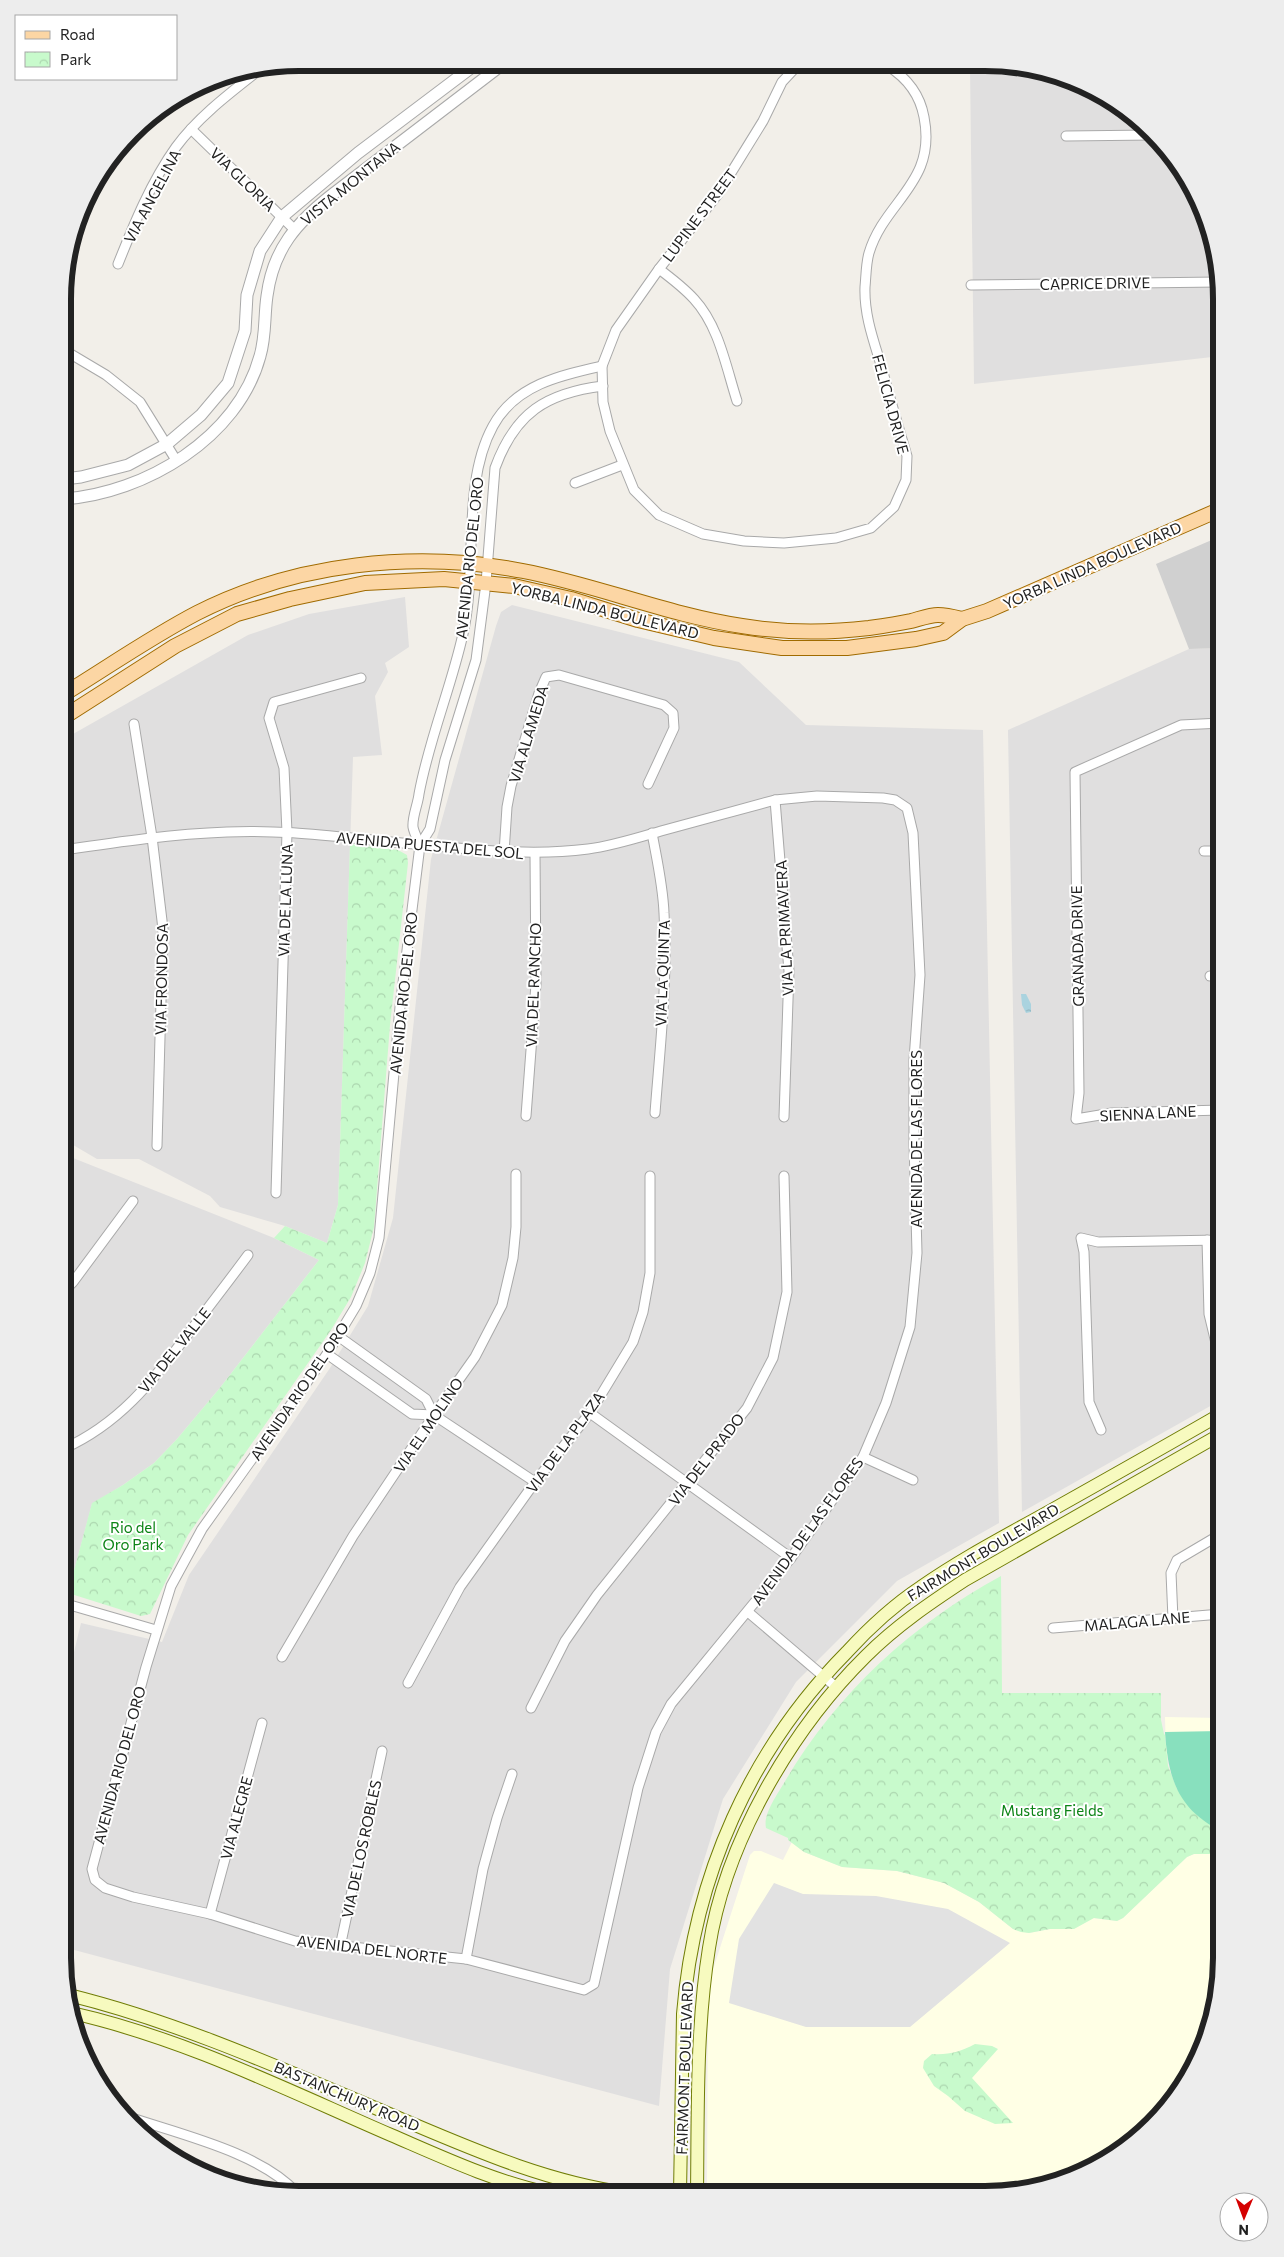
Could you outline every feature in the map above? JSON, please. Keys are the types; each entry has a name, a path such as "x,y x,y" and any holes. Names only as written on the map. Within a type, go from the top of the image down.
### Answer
{"main road":[{"name":"YORBA LINDA BOULEVARD","path":"71,713 175,646 237,614 307,595 365,583 444,579 514,586 570,599 638,620 714,638 782,648 847,648 916,639 943,633 962,619 987,611 1213,512"},
{"name":"YORBA LINDA BOULEVARD","path":"71,690 144,643 198,613 238,595 288,578 334,568 385,562 470,564 523,571 670,610 742,626 787,631 833,632 895,624 938,615 962,619"},
{"path":"833,632 833,648"},
{"name":"FAIRMONT BOULEVARD","path":"680,2186 685,1986 696,1924 713,1865 730,1821 757,1768 786,1722 823,1676 867,1631 920,1587 1016,1530 1213,1419"},
{"name":"FAIRMONT BOULEVARD","path":"697,2186 700,2014 709,1946 722,1894 746,1828 766,1788 816,1712 836,1687 867,1655 904,1623 935,1600 972,1576 1213,1439"},
{"path":"730,1821 746,1828"},
{"name":"BASTANCHURY ROAD","path":"75,1997 112,2006 198,2034 494,2158 587,2186"},
{"name":"BASTANCHURY ROAD","path":"79,2015 160,2039 226,2063 461,2165 519,2186"},
{"path":"682,2051 699,2052"}],"street":[{"name":"VISTA MONTANA","path":"71,478 128,465 167,444 201,415 228,383 245,332 247,295 260,251 282,216 358,152 467,71"},
{"name":"VISTA MONTANA","path":"71,499 104,494 153,474 193,449 218,428 247,390 261,354 271,279 284,244 294,228 333,194 494,71"},
{"name":"LUPINE STREET","path":"602,366 616,330 659,269 718,194 763,121 782,82 792,71"},
{"name":"FELICIA DRIVE","path":"602,366 603,402 610,431 622,465 634,490 659,515 703,534 744,541 784,543 836,538 871,528 894,507 906,480 907,456 867,318 865,288 869,253 882,228 924,162 927,131 922,104 904,76 896,71"},
{"name":"VIA ANGELINA","path":"118,264 134,222 177,146 191,129 250,77"},
{"name":"VIA GLORIA","path":"191,129 294,228"},
{"path":"1066,136 1143,135"},
{"path":"659,269 680,285 695,300 705,314 714,330 737,401"},
{"name":"CAPRICE DRIVE","path":"971,285 1212,282"},
{"path":"71,354 106,375 140,402 176,460"},
{"name":"AVENIDA RIO DEL ORO","path":"420,845 413,827 426,758 464,632 476,480 481,452 494,424 511,404 538,384 563,374 602,366"},
{"name":"AVENIDA RIO DEL ORO","path":"95,1880 92,1869 96,1850 156,1630 171,1586 202,1529 327,1354 356,1306 370,1273 379,1238 400,1007 420,845 430,829 445,760 476,660 488,566 495,468 500,452 513,430 526,415 546,400 577,389 603,386"},
{"path":"575,483 622,465"},
{"name":"VIA ALAMEDA","path":"504,853 507,807 511,786 539,693 546,677 559,675 664,705 673,713 674,728 648,784"},
{"name":"VIA DE LA LUNA","path":"276,1193 287,832 284,768 269,718 274,702 361,678"},
{"name":"GRANADA DRIVE","path":"1076,1119 1079,1093 1074,772 1181,724 1213,723"},
{"name":"VIA FRONDOSA","path":"134,724 152,837 163,929 157,1146"},
{"name":"AVENIDA PUESTA DEL SOL","path":"71,849 152,837 228,832 287,832 504,853 535,853 588,849 775,800 817,796 883,798 895,800 908,808"},
{"name":"VIA LA PRIMAVERA","path":"775,800 789,971 784,1117"},
{"name":"AVENIDA DE LAS FLORES","path":"594,1984 638,1788 656,1732 671,1704 791,1558 863,1457 886,1403 910,1327 917,1253 914,1070 920,975 913,833 908,808"},
{"name":"VIA LA QUINTA","path":"652,833 661,878 665,963 655,1113"},
{"path":"1204,851 1213,850"},
{"name":"VIA DEL RANCHO","path":"526,1116 536,984 535,853"},
{"name":"SIENNA LANE","path":"1076,1119 1112,1112 1213,1110"},
{"name":"VIA EL MOLINO","path":"282,1657 353,1536 434,1414 475,1357 502,1305 513,1258 516,1227 516,1174"},
{"name":"VIA DE LA PLAZA","path":"408,1683 460,1587 535,1482 590,1413 633,1342 643,1312 650,1273 650,1176"},
{"name":"VIA DEL PRADO","path":"531,1708 565,1641 597,1594 747,1408 773,1358 788,1292 784,1176"},
{"path":"71,1284 133,1201"},
{"path":"1101,1430 1089,1402 1084,1252 1081,1238 1098,1242 1213,1240"},
{"path":"1207,1240 1208,1314 1213,1333"},
{"name":"VIA DEL VALLE","path":"71,1445 85,1439 116,1417 150,1383 248,1255"},
{"path":"338,1336 426,1399 434,1414 535,1482"},
{"path":"327,1354 412,1414 434,1414"},
{"path":"590,1413 791,1558"},
{"path":"863,1457 913,1480"},
{"path":"1173,1618 1171,1573 1177,1560 1213,1539"},
{"path":"71,1604 156,1630"},
{"path":"748,1612 836,1687"},
{"name":"MALAGA LANE","path":"1053,1628 1213,1615"},
{"name":"VIA ALEGRE","path":"210,1914 262,1723"},
{"name":"VIA DE LOS ROBLES","path":"340,1946 382,1751"},
{"path":"466,1960 483,1869 497,1818 512,1774"},
{"name":"AVENIDA DEL NORTE","path":"95,1880 105,1888 133,1897 210,1914 295,1941 466,1960 584,1990 594,1984"},
{"path":"140,2121 235,2153 263,2166 290,2185"}],"shaded area":[{"path":"970,71 1014,73 1058,83 1099,102 1135,128 1166,161 1189,199 1205,240 1211,270 1213,357 974,384"},
{"path":"1213,539 1213,648 1189,649 1156,564"},
{"path":"405,597 409,647 385,663 388,672 375,696 382,755 353,757 338,1205 327,1243 285,1226 220,1207 210,1196 139,1159 97,1159 71,1144 71,745 73,734 248,635 309,614"},
{"path":"512,605 739,662 806,725 983,730 999,1523 897,1581 796,1682 723,1799 670,1969 659,2106 71,1949 71,1665 81,1623 162,1642 189,1575 330,1368 368,1306 393,1218 431,859 501,612"},
{"path":"1213,648 1213,1405 1022,1512 1008,730 1189,649"},
{"path":"71,1157 274,1238 319,1260 219,1389 177,1439 154,1463 92,1504 71,1582"},
{"path":"1165,1717 1213,1718 1213,1820 1166,1755"},
{"path":"792,1842 804,1852 842,1867 897,1871 944,1883 979,1902 1013,1929 1029,1933 1050,1929 1073,1929 1093,1918 1117,1921 1123,1918 1187,1857 1194,1854 1213,1854 1213,1957 1211,1987 1201,2031 1182,2072 1156,2108 1123,2139 1085,2162 1044,2178 1014,2184 984,2186 707,2186 708,1985 750,1855 754,1851 761,1851 783,1860"},
{"path":"774,1883 803,1894 876,1896 948,1909 1010,1943 910,2027 806,2027 729,2003 739,1939"}],"green space":[{"name":"Rio del Oro Park","path":"350,844 398,850 407,855 408,863 390,1025 374,1227 365,1263 351,1297 331,1330 188,1535 150,1614 141,1616 71,1594 71,1582 92,1503 123,1485 154,1463 177,1439 219,1389 319,1260 274,1238 285,1226 327,1243 338,1205"},
{"name":"Mustang Fields","path":"1001,1576 1002,1693 1161,1693 1161,1720 1165,1735 1168,1766 1177,1789 1213,1825 1213,1854 1194,1854 1187,1857 1123,1918 1117,1921 1094,1918 1074,1929 1021,1932 1013,1929 979,1902 944,1883 897,1871 842,1867 804,1852 788,1840 788,1838 766,1828 769,1811 784,1783 827,1720 852,1691 878,1664 906,1640 936,1616"},
{"path":"1213,1731 1213,1826 1194,1813 1178,1790 1172,1777 1165,1732"},
{"path":"975,2044 992,2046 998,2049 972,2078 1013,2123 995,2124 965,2111 934,2086 923,2068 924,2061 932,2054 954,2052"}],"water":[{"path":"1021,994 1026,994 1031,1004 1031,1012 1026,1013 1022,1005"}]}
